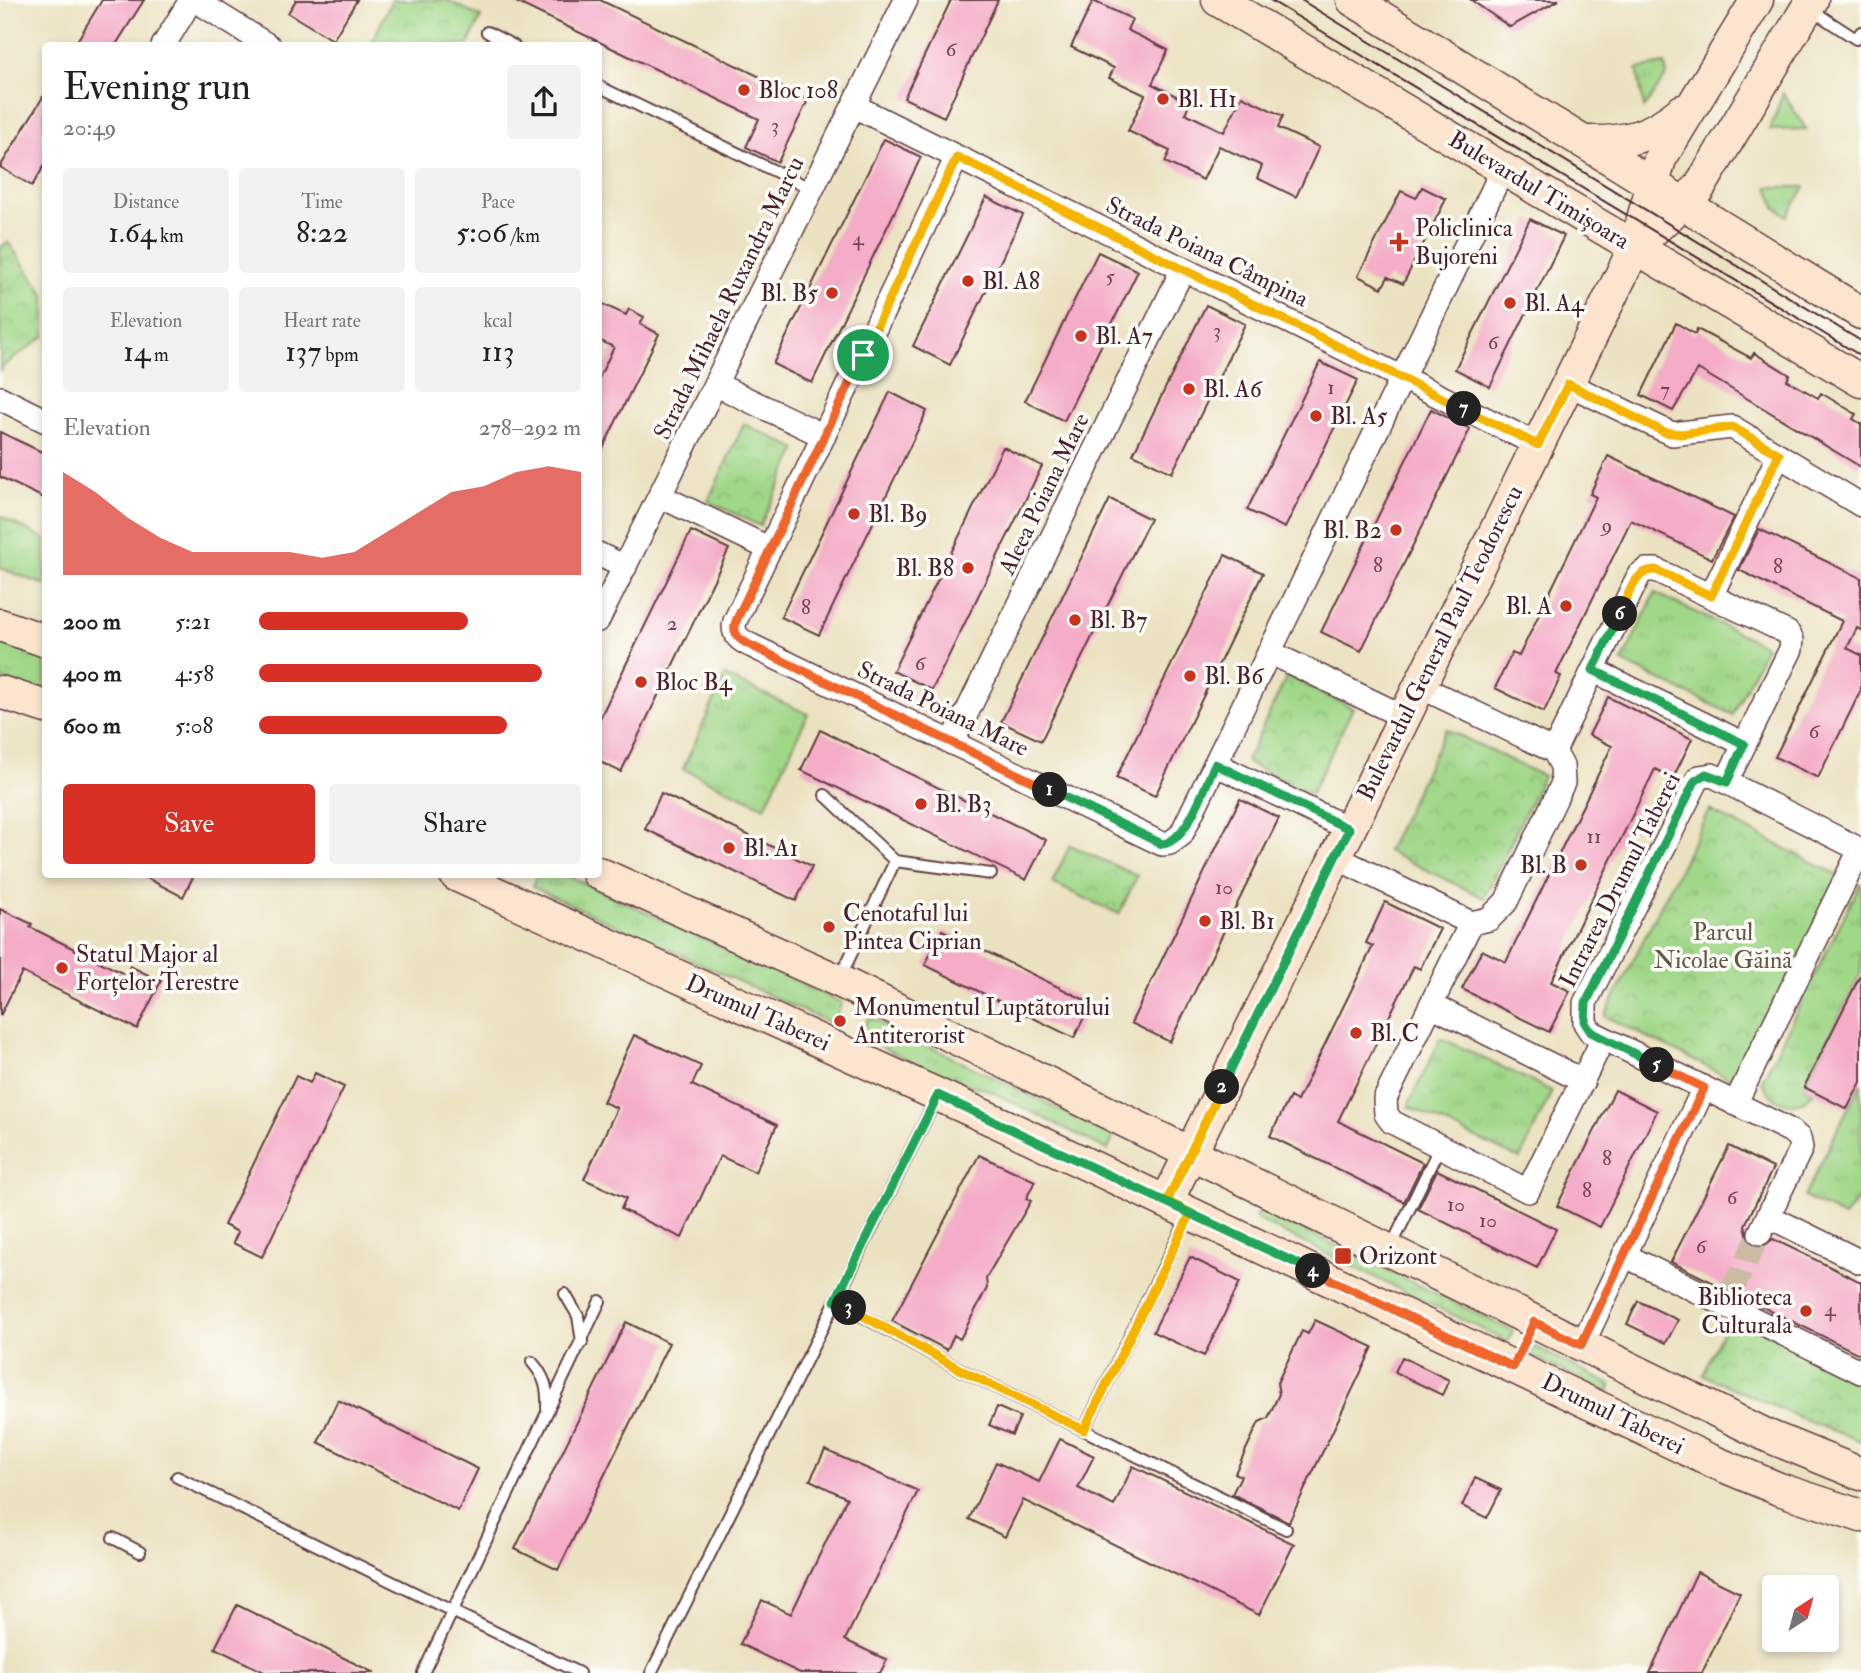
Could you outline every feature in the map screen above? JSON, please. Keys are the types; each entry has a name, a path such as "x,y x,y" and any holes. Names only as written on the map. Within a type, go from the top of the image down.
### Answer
{"main road":[{"name":"Bulevardul Timișoara","path":"1218,0 1861,381"},
{"path":"1353,0 1861,313"},
{"name":"Bulevardul General Paul Teodorescu","path":"1179,1207 1190,1153 1635,247 1651,182 1660,159 1691,104 1757,0"},
{"name":"Bulevardul General Paul Teodorescu","path":"1635,247 1699,188 1810,4"},
{"path":"1586,142 1608,142 1653,132 1691,104"},
{"path":"0,625 42,640"},
{"path":"0,692 42,706"},
{"name":"Drumul Taberei","path":"602,875 839,981 1768,1436 1861,1474"},
{"name":"Drumul Taberei","path":"468,878 1179,1207 1707,1459 1779,1489 1861,1516"},
{"path":"1513,1367 1534,1322"},
{"path":"1707,1459 1861,1537"}],"street":[{"path":"166,42 193,0 262,42"},
{"name":"Strada Mihaela Ruxandra Marcu","path":"605,591 625,567 906,0"},
{"name":"Strada Poiana Câmpina","path":"854,106 1538,445"},
{"name":"Strada Poiana Mare","path":"957,157 736,621 734,631 739,639 1162,844 1170,843 1181,835 1503,169"},
{"name":"Aleea Poiana Mare","path":"952,743 1182,269"},
{"path":"715,384 824,436"},
{"path":"1568,384 1664,432 1681,434 1732,427 1861,505"},
{"path":"0,398 42,419"},
{"path":"1711,596 1779,454"},
{"path":"660,496 770,549"},
{"path":"602,556 625,567"},
{"path":"1554,751 1639,575 1646,569 1656,570 1788,633 1792,640 1791,649 1727,782"},
{"path":"1269,652 1404,717"},
{"path":"1593,670 1744,744"},
{"path":"1335,857 1471,923 1489,919 1506,902 1563,783 1562,766 1554,751 1419,686"},
{"path":"1215,764 1349,829"},
{"name":"Intrarea Drumul Taberei","path":"1603,1039 1591,1032 1585,1023 1586,1003 1695,781 1706,774 1727,782 1861,850 1735,1104"},
{"path":"1471,923 1384,1106 1386,1114 1399,1128 1528,1191 1603,1039 1796,1134 1801,1143 1764,1224 1861,1262"},
{"path":"1431,1005 1583,1081"},
{"path":"1581,1345 1704,1088"},
{"path":"1624,1255 1728,1298 1861,1372"}],"lane":[{"path":"1810,4 1856,39 1861,32"},
{"path":"487,32 506,42"},
{"path":"602,88 812,189"},
{"path":"825,795 895,861 991,874"},
{"path":"839,981 895,861"},
{"path":"651,1673 938,1095"},
{"path":"1389,1251 1439,1148"},
{"path":"1084,1430 1179,1207"},
{"path":"565,1294 578,1316 582,1342"},
{"path":"423,1673 600,1301"},
{"path":"835,1301 963,1371 1286,1529"},
{"path":"532,1362 541,1373 548,1389 547,1415"},
{"path":"177,1477 579,1673"},
{"path":"113,1538 140,1552"}],"green space":[{"path":"392,0 447,0 481,17 469,42 373,40"},
{"path":"1665,64 1667,75 1644,108 1637,69"},
{"path":"1783,93 1806,129 1770,130"},
{"path":"1768,187 1805,187 1787,216 1775,207"},
{"path":"8,242 42,291 42,338 3,366 0,372 0,248"},
{"path":"744,424 797,449 760,526 708,501"},
{"path":"0,516 42,537 42,584 0,568"},
{"path":"1655,593 1766,646 1733,715 1622,662"},
{"path":"0,640 42,655 42,693 0,678"},
{"path":"725,676 808,714 765,807 683,769"},
{"path":"1287,676 1353,708 1311,794 1246,762"},
{"path":"1446,729 1543,776 1484,898 1387,851"},
{"name":"Parcul Nicolae Găină","path":"1709,810 1840,876 1737,1082 1605,1016"},
{"path":"1070,845 1137,876 1119,914 1052,883"},
{"path":"536,878 572,878 842,1003 832,1024 532,887"},
{"path":"1861,882 1861,974 1804,1087 1814,1092 1800,1102 1785,1103 1772,1095 1762,1081"},
{"path":"869,1017 1114,1136 1108,1150 986,1089 943,1078 860,1036"},
{"path":"1441,1038 1552,1091 1520,1159 1408,1106"},
{"path":"1861,1082 1861,1196 1844,1217 1804,1197"},
{"path":"1262,1210 1513,1331 1508,1342 1257,1220 1255,1216"},
{"path":"1730,1315 1861,1379 1861,1441 1812,1423 1703,1375"},
{"path":"1535,1347 1611,1385 1608,1393 1530,1355"}],"building":[{"path":"102,0 144,0 118,42 76,42"},
{"path":"296,0 357,0 333,40 288,13"},
{"name":"Bloc 108","path":"512,0 600,0 808,100 778,162 746,147 759,119"},
{"path":"951,0 998,0 944,117 904,98"},
{"path":"1471,0 1559,0 1510,27"},
{"name":"Bl. H1","path":"1093,1 1132,19 1127,30 1168,50 1152,84 1190,103 1185,113 1224,132 1242,96 1283,116 1278,128 1319,147 1296,197 1257,178 1262,166 1219,146 1203,180 1165,162 1170,151 1128,131 1145,95 1109,78 1114,68 1071,47"},
{"path":"42,99 42,170 32,186 0,167"},
{"name":"Bl. B5","path":"884,139 921,157 812,383 773,364"},
{"path":"1422,187 1446,199 1403,284 1388,277 1382,288 1358,276 1401,191 1416,198"},
{"name":"Bl. A8","path":"986,197 1023,215 950,365 913,346"},
{"name":"Bl. A4","path":"1530,219 1564,236 1490,387 1455,369"},
{"name":"Bl. A7","path":"1098,252 1138,271 1064,421 1025,401"},
{"path":"602,304 626,315 629,309 644,317 640,324 659,334 602,450 602,372 614,347 602,342"},
{"name":"Bl. A6","path":"1206,305 1245,324 1172,473 1133,454"},
{"path":"1676,323 1695,334 1697,329 1751,358 1754,353 1790,375 1787,380 1818,398 1821,393 1856,414 1853,419 1861,424 1861,467 1698,369 1673,411 1641,395"},
{"name":"Bl. A5","path":"1320,362 1358,380 1285,528 1247,510"},
{"name":"Bl. B9","path":"890,392 927,411 819,635 781,617"},
{"name":"Bl. B2","path":"1431,409 1470,429 1361,651 1321,632"},
{"path":"0,432 42,452 42,497 0,477"},
{"name":"Bl. B8","path":"1003,447 1042,466 932,690 893,671"},
{"name":"Bl. A","path":"1608,456 1734,517 1712,559 1631,520 1556,674 1561,676 1544,712 1495,688 1512,653 1519,656 1596,497 1590,494"},
{"name":"Bl. B7","path":"1110,499 1150,519 1041,741 1001,722"},
{"path":"1759,529 1861,578 1861,630 1857,628 1847,648 1861,655 1861,690 1818,778 1775,757 1842,621 1739,570"},
{"name":"Bloc B4","path":"691,531 729,549 621,772 602,763 602,714"},
{"name":"Bl. B6","path":"1225,555 1263,573 1155,796 1116,778"},
{"name":"Bl. B","path":"1608,697 1692,739 1673,778 1655,769 1551,982 1570,991 1549,1032 1462,989 1482,950 1506,962 1612,746 1589,735"},
{"name":"Bl. B3","path":"820,730 1046,840 1026,880 801,770"},
{"name":"Bl. A1","path":"661,793 812,866 796,901 645,829"},
{"name":"Bl. B1","path":"1240,799 1279,818 1170,1042 1131,1023"},
{"path":"147,878 192,878 183,897"},
{"name":"Bl. C","path":"1385,902 1440,929 1420,969 1414,966 1338,1121 1423,1163 1404,1202 1270,1136 1290,1097 1297,1101 1373,946 1366,943"},
{"name":"Statul Major al Forțelor Terestre","path":"0,909 126,975 130,966 161,981 137,1029 22,972 0,1016"},
{"path":"942,930 1091,1003 1074,1038 925,965"},
{"path":"1861,974 1861,1082 1847,1109 1804,1087"},
{"path":"634,1035 701,1066 692,1085 777,1125 755,1172 720,1156 682,1238 621,1209 626,1198 584,1179 617,1108 603,1102"},
{"path":"315,1073 344,1087 262,1257 233,1243 238,1232 224,1225 296,1076 310,1083"},
{"path":"1615,1090 1657,1111 1600,1227 1557,1206"},
{"path":"1729,1146 1773,1168 1745,1225 1749,1241 1762,1247 1773,1239 1861,1282 1861,1355 1671,1262"},
{"path":"979,1155 1035,1181 1026,1199 1031,1201 986,1278 987,1288 960,1339 954,1335 947,1350 892,1321"},
{"path":"1437,1170 1556,1229 1537,1268 1418,1209"},
{"path":"1190,1257 1240,1282 1204,1356 1153,1332"},
{"path":"1638,1301 1678,1320 1666,1343 1627,1324"},
{"path":"1315,1320 1373,1347 1289,1522 1232,1494 1241,1476 1235,1473 1259,1422 1268,1418 1279,1394 1277,1383 1302,1331 1308,1334"},
{"path":"626,1322 669,1343 558,1570 515,1549"},
{"path":"1402,1357 1449,1380 1442,1395 1395,1372"},
{"path":"338,1400 478,1469 458,1511 318,1442"},
{"path":"997,1407 1020,1417 1012,1435 989,1425"},
{"path":"1060,1439 1094,1456 1078,1488 1114,1506 1133,1466 1294,1544 1259,1615 1023,1500 1005,1537 969,1519 996,1462 1039,1482"},
{"path":"825,1450 918,1491 845,1640 887,1660 880,1673 800,1673 740,1644 762,1600 791,1614 847,1498 810,1480"},
{"path":"1475,1478 1501,1490 1487,1518 1462,1506"},
{"path":"1697,1572 1740,1593 1702,1673 1650,1673"},
{"path":"237,1605 374,1673 266,1673 215,1648"}],"tunnel":[{"path":"1731,1292 1760,1233"}],"tram line":[{"path":"1270,0 1861,356"},
{"path":"1301,0 1861,341"}],"place":[{"name":"Bloc 108","path":"744,90"},
{"name":"Bl. H1","path":"1163,99"},
{"name":"Policlinica Bujoreni","path":"1399,242"},
{"name":"Bl. A8","path":"968,281"},
{"name":"Bl. B5","path":"832,293"},
{"name":"Bl. A4","path":"1510,303"},
{"name":"Bl. A7","path":"1081,336"},
{"name":"Bl. A6","path":"1189,389"},
{"name":"Bl. A5","path":"1316,416"},
{"name":"Bl. B9","path":"854,514"},
{"name":"Bl. B2","path":"1396,530"},
{"name":"Bl. B8","path":"968,568"},
{"name":"Bl. A","path":"1566,606"},
{"name":"Bl. B7","path":"1075,620"},
{"name":"Bl. B6","path":"1190,676"},
{"name":"Bloc B4","path":"641,682"},
{"name":"Bl. B3","path":"921,804"},
{"name":"Bl. A1","path":"729,848"},
{"name":"Bl. B","path":"1581,865"},
{"name":"Bl. B1","path":"1205,921"},
{"name":"Cenotaful lui Pintea Ciprian","path":"829,927"},
{"name":"Statul Major al Forțelor Terestre","path":"62,968"},
{"name":"Monumentul Luptătorului Antiterorist","path":"840,1021"},
{"name":"Bl. C","path":"1356,1033"},
{"name":"Orizont","path":"1343,1256"},
{"name":"Biblioteca Culturala","path":"1806,1311"}],"route":[{"path":"863,355 736,621 734,631 739,639 1162,844 1170,843 1181,835 1215,764 1349,829 1167,1201 1191,1213 1084,1430 963,1371 835,1301 938,1095 1167,1201 1513,1367 1534,1322 1581,1345 1704,1088 1591,1032 1585,1023 1586,1003 1695,781 1706,774 1727,782 1744,744 1593,670 1639,575 1646,569 1656,570 1711,596 1779,454 1732,427 1672,435 1568,384 1538,445 957,157 863,355"}]}
